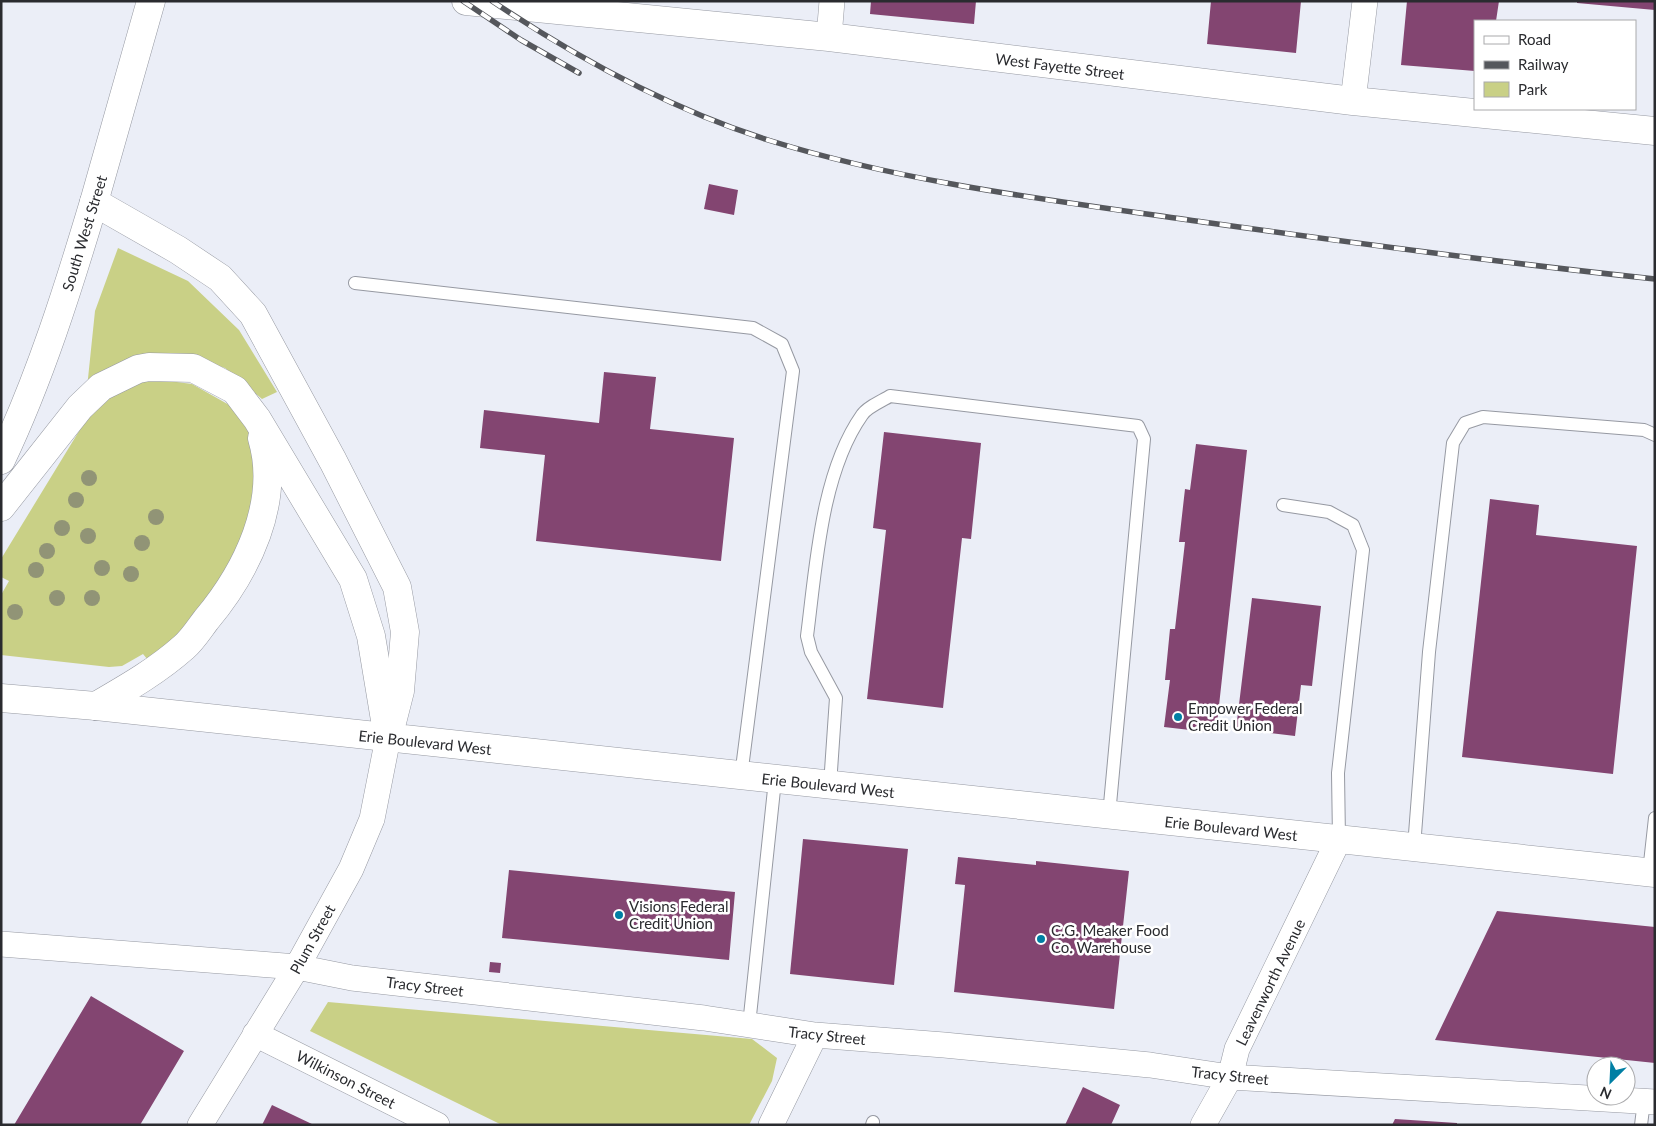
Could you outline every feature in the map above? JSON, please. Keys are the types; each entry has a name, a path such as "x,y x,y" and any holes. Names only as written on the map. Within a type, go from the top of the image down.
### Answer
{"main road":[{"name":"South West Street","path":"1,460 31,390 76,263 151,1"},
{"name":"West Fayette Street","path":"466,1 829,37 1354,101 1655,131"},
{"path":"94,202 178,250 220,278 257,322 397,587 405,632 400,691 388,738"},
{"path":"1,507 80,407 101,387 138,369 149,367 193,368 235,390 257,420 353,579 372,636 388,738"},
{"path":"96,706 143,680 186,646 228,595 253,545 267,496 267,456 257,420"},
{"name":"Erie Boulevard West","path":"1,698 96,706 1652,873"}],"street":[{"path":"829,37 832,1"},
{"path":"1354,101 1365,1"},
{"name":"Plum Street","path":"200,1125 297,967 351,869 372,819 388,738"},
{"name":"Leavenworth Avenue","path":"1203,1125 1230,1077 1237,1050 1339,839"},
{"name":"Tracy Street","path":"1,944 297,967 352,978 749,1024 814,1036 944,1045 1141,1064 1230,1077 1647,1109"},
{"name":"Wilkinson Street","path":"255,1034 437,1125"},
{"path":"771,1125 814,1036"}],"lane":[{"path":"355,283 754,328 782,344 792,371 741,776"},
{"path":"830,785 836,698 811,652 807,636 820,533 837,464 862,414 890,396 1138,426 1144,439 1109,815"},
{"path":"1414,847 1428,663 1453,443 1465,423 1482,417 1644,430 1655,435"},
{"path":"1283,505 1329,512 1353,525 1363,550 1338,772 1339,839"},
{"path":"749,1024 775,780"},
{"path":"1652,873 1655,818"}],"green space":[{"path":"118,248 188,281 239,330 277,392 262,399 225,368 187,356 87,388 95,311"},
{"path":"146,378 192,384 231,406 252,436 257,478 250,514 231,564 209,603 174,640 148,660 143,654 122,666 109,667 1,655 1,595 9,581 1,577 1,559 84,423 115,393"},
{"path":"328,1002 752,1039 777,1058 772,1081 749,1125 502,1125 310,1031"}],"building":[{"path":"871,1 976,1 974,24 870,14"},
{"path":"1211,1 1301,1 1296,53 1207,44"},
{"path":"1407,1 1499,1 1496,20 1474,20 1474,71 1401,65"},
{"path":"1577,1 1655,1 1655,10 1577,3"},
{"path":"709,184 738,190 734,215 704,209"},
{"path":"604,372 656,377 650,429 734,438 721,561 536,541 545,455 480,448 484,410 599,423"},
{"path":"884,432 981,443 971,539 962,538 943,708 867,699 886,530 873,528"},
{"path":"1196,444 1247,450 1216,733 1164,727 1170,680 1165,680 1170,629 1175,629 1185,542 1179,542 1185,489 1190,490"},
{"path":"1490,499 1539,505 1536,535 1637,546 1613,774 1462,757"},
{"path":"1252,598 1321,606 1312,686 1301,685 1295,736 1236,729"},
{"path":"803,839 908,849 894,985 790,974"},
{"name":"C.G. Meaker Food Co. Warehouse","path":"958,857 1036,865 1036,861 1129,871 1114,1009 954,992 965,885 955,884"},
{"name":"Visions Federal Credit Union","path":"509,870 735,892 729,960 502,938"},
{"path":"1497,911 1655,927 1655,1063 1636,1061 1636,1056 1588,1056 1435,1040"},
{"path":"490,962 501,963 500,973 489,972"},
{"path":"91,996 184,1051 140,1125 14,1125"},
{"path":"1083,1087 1120,1105 1111,1125 1065,1125"},
{"path":"272,1105 314,1125 262,1125"},
{"path":"1395,1119 1457,1123 1457,1125 1392,1125"}],"railway":[{"path":"463,1 521,40 579,73"},
{"path":"492,1 591,62 695,113 768,140 875,168 984,190 1093,207 1429,252 1655,279"}],"place":[{"name":"Empower Federal Credit Union","path":"1178,717"},
{"name":"Visions Federal Credit Union","path":"619,915"},
{"name":"C.G. Meaker Food Co. Warehouse","path":"1041,939"}]}
